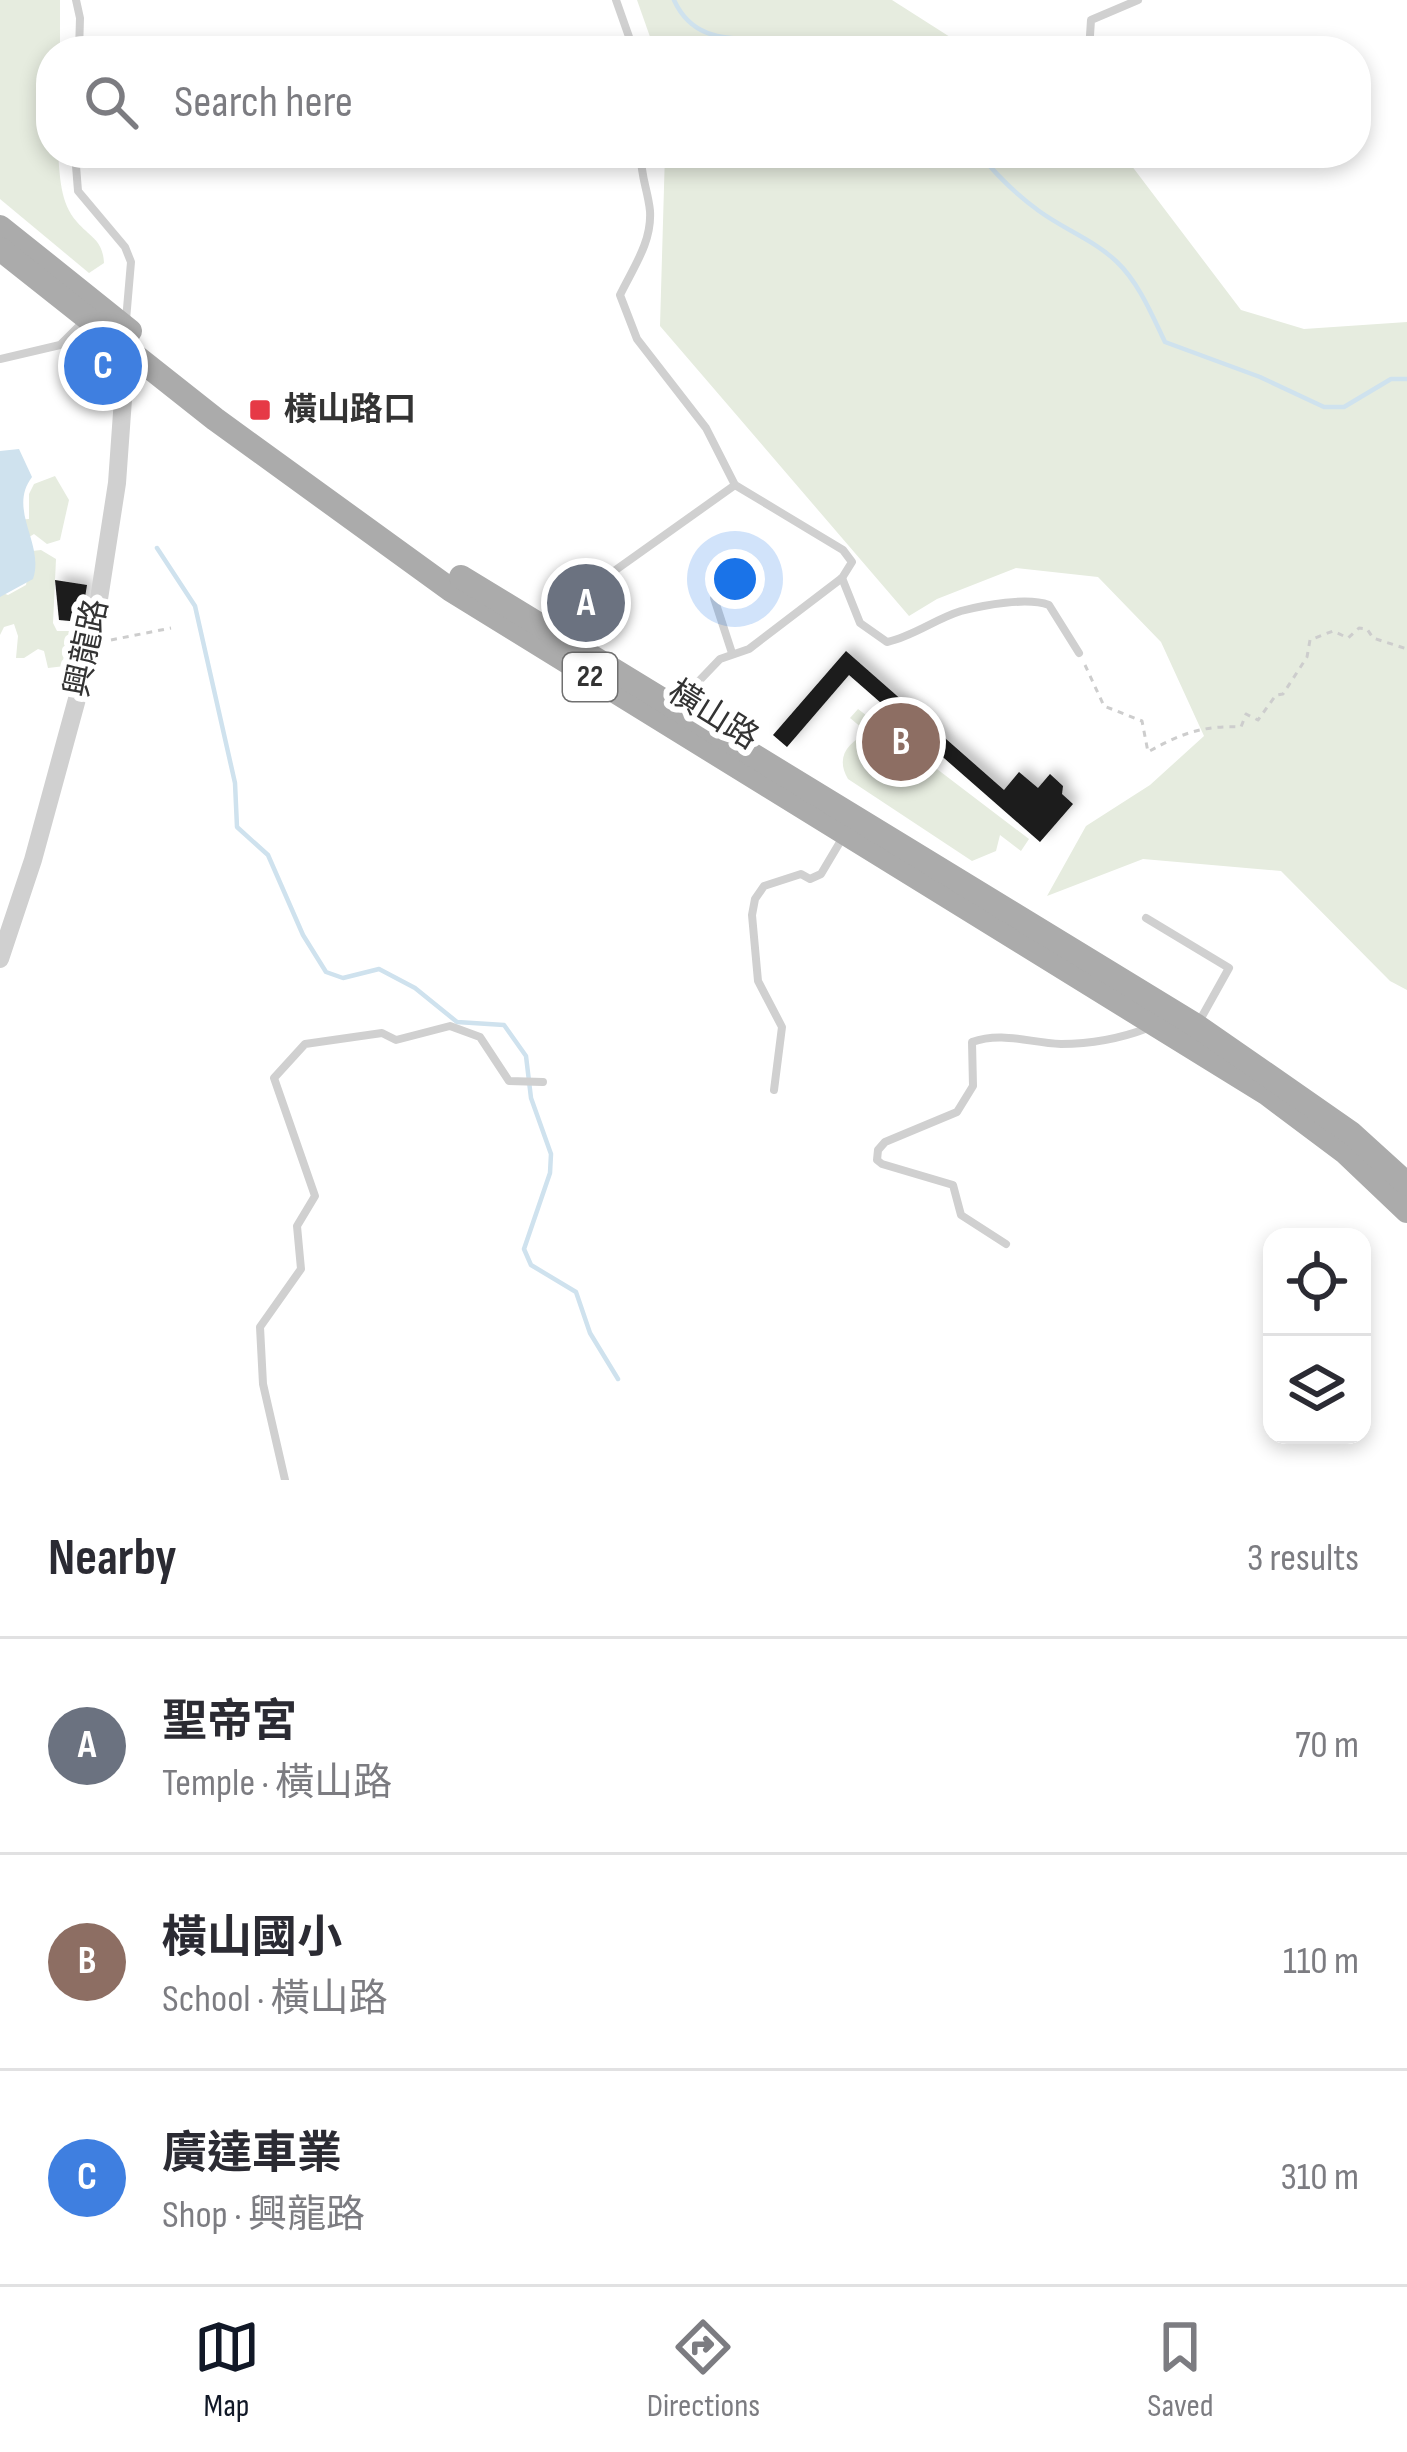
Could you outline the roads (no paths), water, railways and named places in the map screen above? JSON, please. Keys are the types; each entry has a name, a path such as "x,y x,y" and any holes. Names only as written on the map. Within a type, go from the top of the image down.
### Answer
{"main road":[{"name":"橫山路","path":"0,227 127,339 584,663 822,797 1351,1133 1407,1184"},
{"name":"橫山路","path":"0,249 93,311"},
{"name":"橫山路","path":"822,797 844,835 1159,1025 1193,1035 1346,1153 1407,1211"}],"street":[{"name":"興龍路","path":"0,958 33,860 92,644 118,483 127,339"}],"lane":[{"path":"76,0 79,36"},
{"path":"616,0 629,36"},
{"path":"1090,36 1091,20 1138,0"},
{"path":"76,168 78,191 125,247 131,262 127,339"},
{"path":"640,168 650,206 650,236 620,295 637,339 706,428 736,485 843,550 852,562 842,578 749,649 720,659 668,714"},
{"path":"0,359 60,345 93,311"},
{"path":"584,663 608,610 610,574 736,485"},
{"path":"732,653 714,598 746,561"},
{"path":"842,578 860,623 887,642 964,610 1044,602 1079,653"},
{"path":"773,1090 782,1027 758,981 754,899 764,886 801,874 810,879 820,874 844,835"},
{"path":"1146,918 1229,968 1193,1035"},
{"path":"1006,1244 961,1215 953,1186 882,1164 877,1160 878,1150 885,1142 957,1112 973,1086 972,1042 998,1036 1058,1044 1114,1041 1159,1025"},
{"path":"285,1480 263,1384 260,1327 301,1269 297,1226 315,1196 274,1078 305,1044 382,1034 396,1040 449,1026 480,1037 509,1081 543,1082"}],"water":[{"path":"19,449 32,477 23,502 35,566 33,579 0,597 0,451"}],"waterway":[{"path":"674,0 692,24 716,36"},
{"path":"992,168 1031,205 1099,247 1125,270 1165,342 1324,407 1344,407 1391,379 1407,379"},
{"path":"157,548 195,606 235,783 237,827 268,855 303,935 326,972 343,978 379,969 415,988 457,1022 504,1025 526,1056 531,1098 551,1154 550,1173 524,1249 531,1265 576,1292 590,1333 618,1379"}],"place":[{"name":"廣達車業","path":"103,366"},
{"name":"橫山路口","path":"260,410"},
{"name":"聖帝宮","path":"586,603"},
{"name":"橫山國小","path":"901,742"}]}
